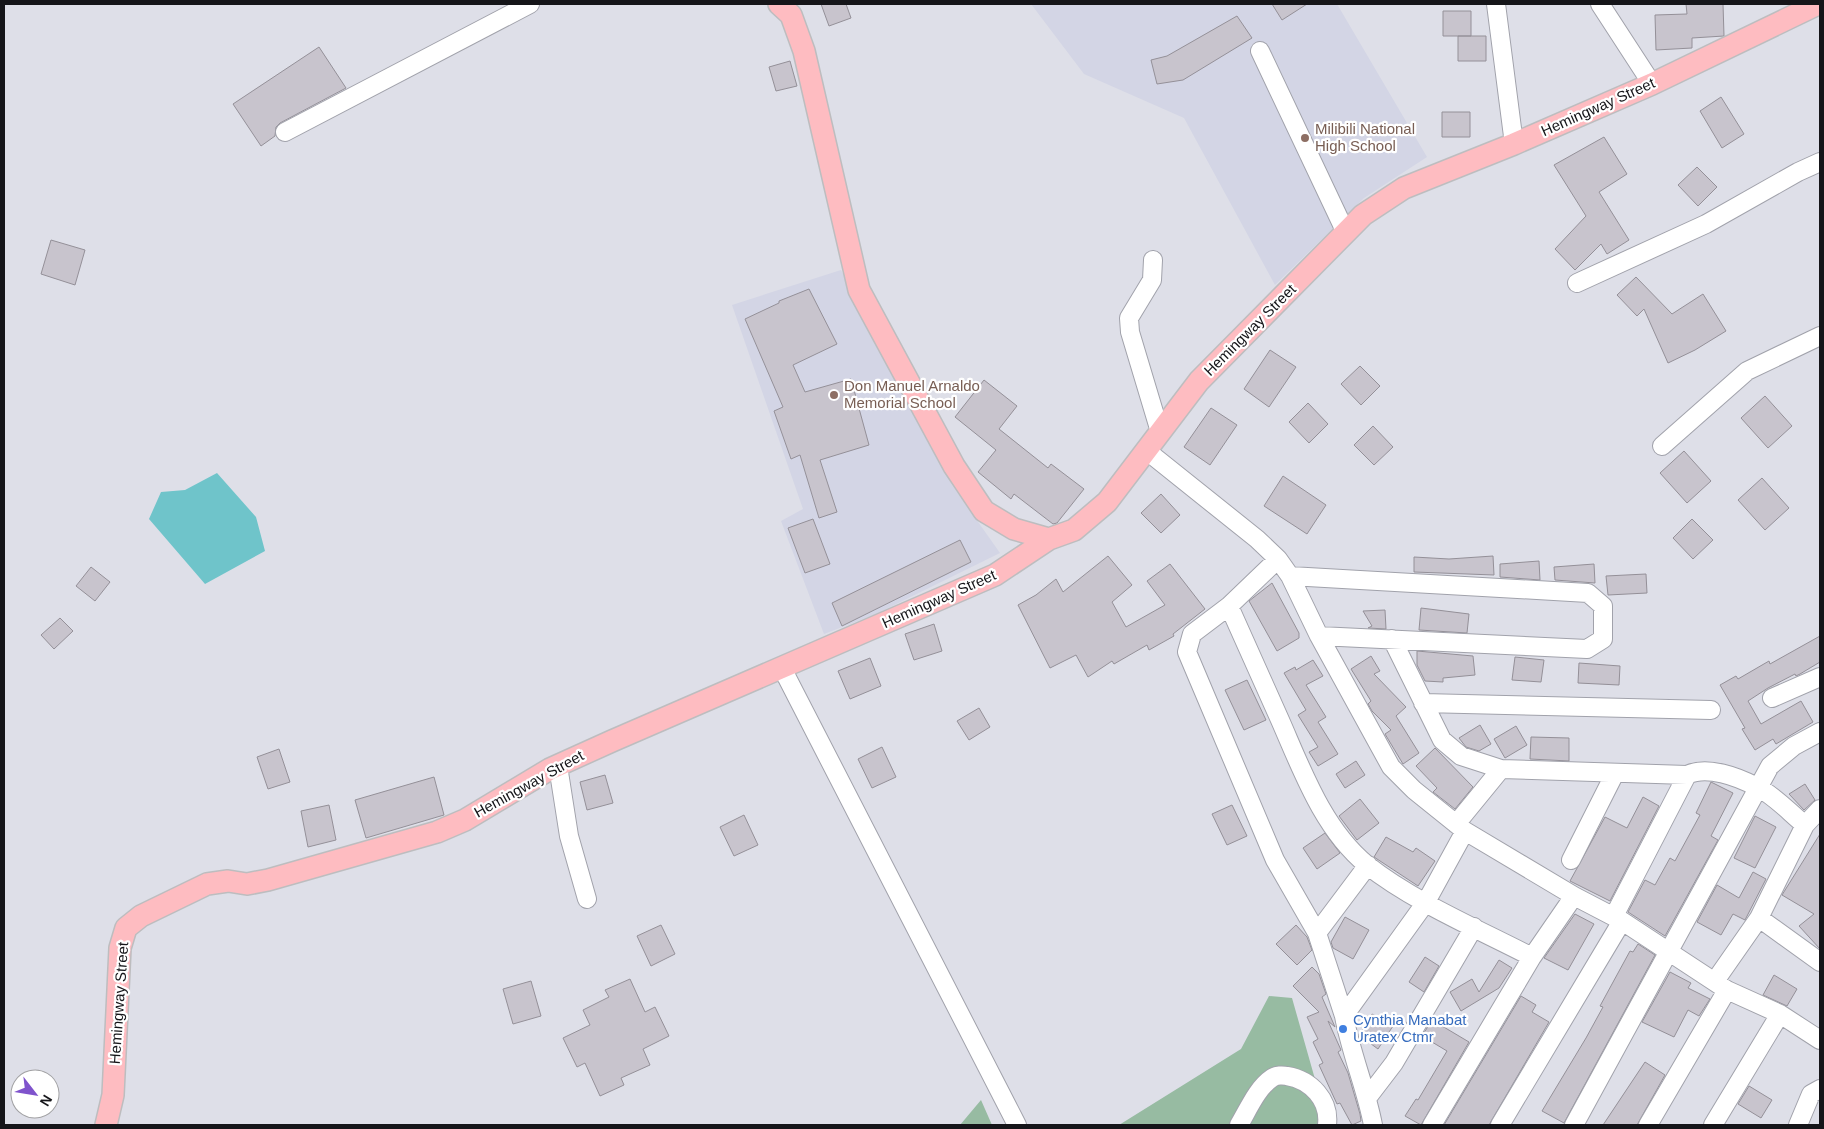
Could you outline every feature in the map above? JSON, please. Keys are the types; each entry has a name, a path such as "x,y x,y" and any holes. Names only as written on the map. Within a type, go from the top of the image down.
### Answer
{"main road":[{"path":"779,4 791,15 804,51 859,290 954,466 984,510 1014,529 1049,539"},
{"name":"Hemingway Street","path":"106,1125 114,1095 120,948 126,928 141,916 207,884 228,881 247,884 268,880 437,832 465,820 558,766 995,575 1049,539 1074,530 1107,502 1199,382 1363,215 1404,188 1514,144 1652,84 1818,4"}],"street":[{"path":"285,132 530,4"},
{"path":"1496,4 1514,144"},
{"path":"1600,4 1652,84"},
{"path":"1260,52 1346,233"},
{"path":"1577,283 1706,224 1798,172 1820,162"},
{"path":"1153,260 1152,280 1129,318 1130,332 1160,432"},
{"path":"1662,446 1747,371 1820,336"},
{"path":"1147,451 1257,538 1278,559 1290,576 1319,636 1392,767 1414,790 1461,828 1574,896 1618,918 1721,986 1780,1014 1820,1040"},
{"path":"1278,559 1229,606 1192,634 1187,652 1275,860 1317,933 1344,1016 1349,1047 1368,1097 1373,1125"},
{"path":"1290,576 1588,592 1603,606 1602,639 1587,649 1319,636"},
{"path":"1229,606 1303,773 1333,827 1351,850 1368,865 1426,902 1532,957"},
{"path":"1392,639 1442,740 1461,756 1501,770 1687,776"},
{"path":"782,668 1017,1125"},
{"path":"1772,698 1820,677"},
{"path":"1423,702 1711,710"},
{"path":"1574,1125 1770,766 1794,746 1820,732"},
{"path":"558,766 569,836 587,899"},
{"path":"1344,1016 1426,902 1461,828 1501,770"},
{"path":"1500,1125 1618,918 1687,776 1697,770 1719,774 1758,787 1805,825"},
{"path":"1571,860 1615,773"},
{"path":"1648,1125 1759,918 1805,825 1820,809"},
{"path":"1317,933 1368,865"},
{"path":"1432,1125 1532,957 1574,896"},
{"path":"1759,918 1820,962"},
{"path":"1368,1097 1394,1063 1474,927"},
{"path":"1713,1125 1780,1014"},
{"path":"1239,1125 1262,1086 1274,1076 1284,1075 1304,1081 1319,1095 1327,1112 1327,1125"},
{"path":"1798,1125 1811,1094 1820,1089"}],"shaded area":[{"name":"Milibili National High School","path":"1031,4 1337,4 1427,157 1364,198 1275,285 1184,118 1084,74"},
{"name":"Don Manuel Arnaldo Memorial School","path":"841,270 952,485 1000,553 876,614 824,634 781,521 803,509 732,305"}],"green space":[{"path":"1269,996 1292,998 1328,1125 1119,1125 1241,1049"},
{"path":"981,1100 992,1125 960,1125"}],"water":[{"path":"217,473 256,517 265,551 205,584 149,519 161,492 185,490"}],"building":[{"path":"821,4 846,4 851,18 829,26"},
{"path":"1272,4 1307,4 1282,20"},
{"path":"1686,4 1723,4 1724,36 1692,38 1692,48 1656,50 1655,15 1687,14"},
{"path":"1443,11 1471,11 1471,36 1443,36"},
{"path":"1237,16 1252,38 1183,80 1157,84 1151,60 1167,56"},
{"path":"1458,36 1486,36 1486,61 1458,61"},
{"path":"319,47 346,88 280,123 276,127 275,136 261,146 233,104"},
{"path":"790,61 797,86 776,91 769,67"},
{"path":"1721,97 1744,134 1722,148 1700,111"},
{"path":"1442,112 1470,112 1470,137 1442,137"},
{"path":"1604,137 1627,174 1599,192 1629,240 1607,254 1601,244 1575,270 1555,249 1586,216 1554,165"},
{"path":"1697,167 1717,187 1698,206 1678,185"},
{"path":"51,240 85,250 75,285 41,274"},
{"path":"1636,277 1672,314 1703,294 1726,331 1695,350 1668,363 1644,309 1637,316 1617,295"},
{"path":"809,289 837,344 793,365 805,392 851,379 869,445 820,460 837,512 819,518 800,455 791,459 774,411 783,407 745,319 779,303 779,301"},
{"path":"1270,350 1296,367 1269,407 1244,389"},
{"path":"1360,366 1380,386 1361,405 1341,384"},
{"path":"984,380 1017,406 999,429 1048,468 1051,464 1084,489 1057,523 1053,524 1014,494 1011,499 978,472 996,450 955,417"},
{"path":"1765,396 1792,426 1768,448 1741,418"},
{"path":"1308,403 1328,424 1309,443 1289,422"},
{"path":"1211,408 1237,425 1210,465 1184,447"},
{"path":"1373,426 1393,447 1374,465 1354,445"},
{"path":"1684,451 1711,481 1687,503 1660,473"},
{"path":"1283,476 1326,505 1307,534 1264,506"},
{"path":"1762,478 1789,508 1765,530 1738,500"},
{"path":"1161,494 1180,515 1161,533 1141,513"},
{"path":"813,519 830,564 805,573 788,528"},
{"path":"1692,519 1713,540 1693,559 1673,538"},
{"path":"960,540 971,562 842,626 832,603"},
{"path":"1108,556 1132,585 1112,602 1126,627 1165,605 1147,581 1170,564 1205,609 1173,634 1174,636 1149,650 1147,645 1114,664 1112,661 1088,677 1076,655 1050,668 1018,605 1036,595 1056,579 1063,592"},
{"path":"1493,556 1494,575 1414,572 1414,557 1449,559"},
{"path":"1539,561 1540,580 1500,577 1500,564"},
{"path":"1594,564 1595,583 1555,580 1554,567"},
{"path":"91,567 110,582 95,601 76,586"},
{"path":"1646,574 1647,593 1608,595 1606,576"},
{"path":"1272,583 1299,633 1299,638 1277,651 1249,601"},
{"path":"1421,608 1469,614 1467,633 1419,630"},
{"path":"1385,610 1386,629 1368,628 1372,626 1363,611"},
{"path":"60,618 73,631 54,649 41,635"},
{"path":"934,624 942,651 914,660 905,634"},
{"path":"1820,636 1820,662 1796,676 1795,674 1768,688 1748,701 1761,724 1801,701 1813,722 1776,744 1773,739 1755,750 1742,729 1745,728 1720,685 1736,676 1738,679 1769,661 1770,664"},
{"path":"1417,651 1473,656 1475,675 1443,678 1443,682 1425,681 1417,665"},
{"path":"1371,656 1380,671 1374,674 1406,707 1396,716 1419,753 1403,764 1385,734 1391,730 1372,711 1368,704 1371,701 1351,669"},
{"path":"1515,657 1544,660 1541,682 1512,680"},
{"path":"870,658 881,686 850,699 838,671"},
{"path":"1313,660 1323,676 1306,685 1326,717 1318,722 1338,754 1318,766 1309,752 1318,747 1298,715 1306,710 1284,673 1295,667 1296,670"},
{"path":"1579,663 1620,666 1619,685 1578,683"},
{"path":"1247,680 1266,720 1244,730 1225,690"},
{"path":"979,708 990,727 969,740 957,721"},
{"path":"1480,725 1491,744 1479,751 1466,747 1459,738"},
{"path":"1516,726 1527,745 1505,758 1494,739"},
{"path":"1531,737 1569,738 1569,761 1530,759"},
{"path":"882,747 896,777 872,788 858,759"},
{"path":"1435,748 1473,787 1455,809 1433,792 1437,788 1416,766"},
{"path":"279,749 290,782 268,789 257,757"},
{"path":"1356,761 1365,775 1345,788 1336,774"},
{"path":"605,775 613,803 587,810 580,782"},
{"path":"434,777 444,815 366,838 355,800"},
{"path":"1711,782 1733,793 1711,836 1718,840 1665,936 1628,912 1645,880 1655,885 1670,858 1675,861 1700,815 1696,813"},
{"path":"1805,784 1815,800 1804,810 1789,794"},
{"path":"1643,797 1659,806 1610,901 1570,881 1605,817 1627,828"},
{"path":"1360,799 1379,823 1357,840 1339,816"},
{"path":"329,805 336,840 308,847 301,811"},
{"path":"1232,805 1247,836 1227,845 1212,814"},
{"path":"744,815 758,845 734,856 720,827"},
{"path":"1755,816 1776,827 1755,868 1734,858"},
{"path":"1325,833 1340,853 1317,869 1303,848"},
{"path":"1820,834 1820,949 1799,926 1814,914 1782,895"},
{"path":"1386,837 1413,852 1416,848 1435,861 1418,886 1374,857"},
{"path":"1753,872 1766,879 1745,920 1733,914 1721,935 1697,922 1717,885 1739,898"},
{"path":"1575,914 1594,924 1568,970 1544,958"},
{"path":"1345,917 1369,930 1353,959 1333,948 1331,942"},
{"path":"661,925 675,954 651,966 637,936"},
{"path":"1296,925 1307,937 1312,950 1297,965 1276,944"},
{"path":"1638,944 1655,955 1564,1123 1542,1111 1586,1038 1603,1007 1600,1006 1630,951 1633,952"},
{"path":"1425,957 1439,966 1424,992 1409,982"},
{"path":"1499,960 1512,968 1499,988 1461,1011 1450,992 1472,979 1479,992"},
{"path":"1312,967 1319,974 1326,994 1322,997 1335,1027 1328,1021 1341,1050 1338,1052 1348,1073 1360,1114 1361,1121 1352,1125 1340,1103 1337,1104 1319,1065 1323,1063 1313,1042 1318,1039 1307,1017 1319,1012 1293,986"},
{"path":"1670,972 1691,983 1688,988 1710,999 1699,1016 1688,1010 1674,1037 1642,1022"},
{"path":"1774,975 1797,989 1787,1006 1763,995"},
{"path":"630,979 645,1012 655,1007 669,1036 643,1049 650,1065 621,1078 624,1085 600,1096 585,1063 577,1067 563,1038 590,1025 583,1010 609,997 605,990"},
{"path":"531,981 541,1016 513,1024 503,989"},
{"path":"1521,996 1536,1005 1532,1012 1549,1022 1489,1125 1444,1125"},
{"path":"1372,1014 1393,1026 1378,1049 1359,1035"},
{"path":"1432,1020 1469,1042 1421,1125 1405,1116 1416,1099 1418,1100 1447,1051 1422,1036"},
{"path":"1645,1062 1665,1075 1637,1125 1603,1125"},
{"path":"1749,1086 1772,1100 1761,1118 1738,1104"}],"place":[{"name":"Milibili National High School","path":"1305,138"},
{"name":"Don Manuel Arnaldo Memorial School","path":"834,395"},
{"name":"Cynthia Manabat Uratex Ctmr","path":"1343,1029"}]}
